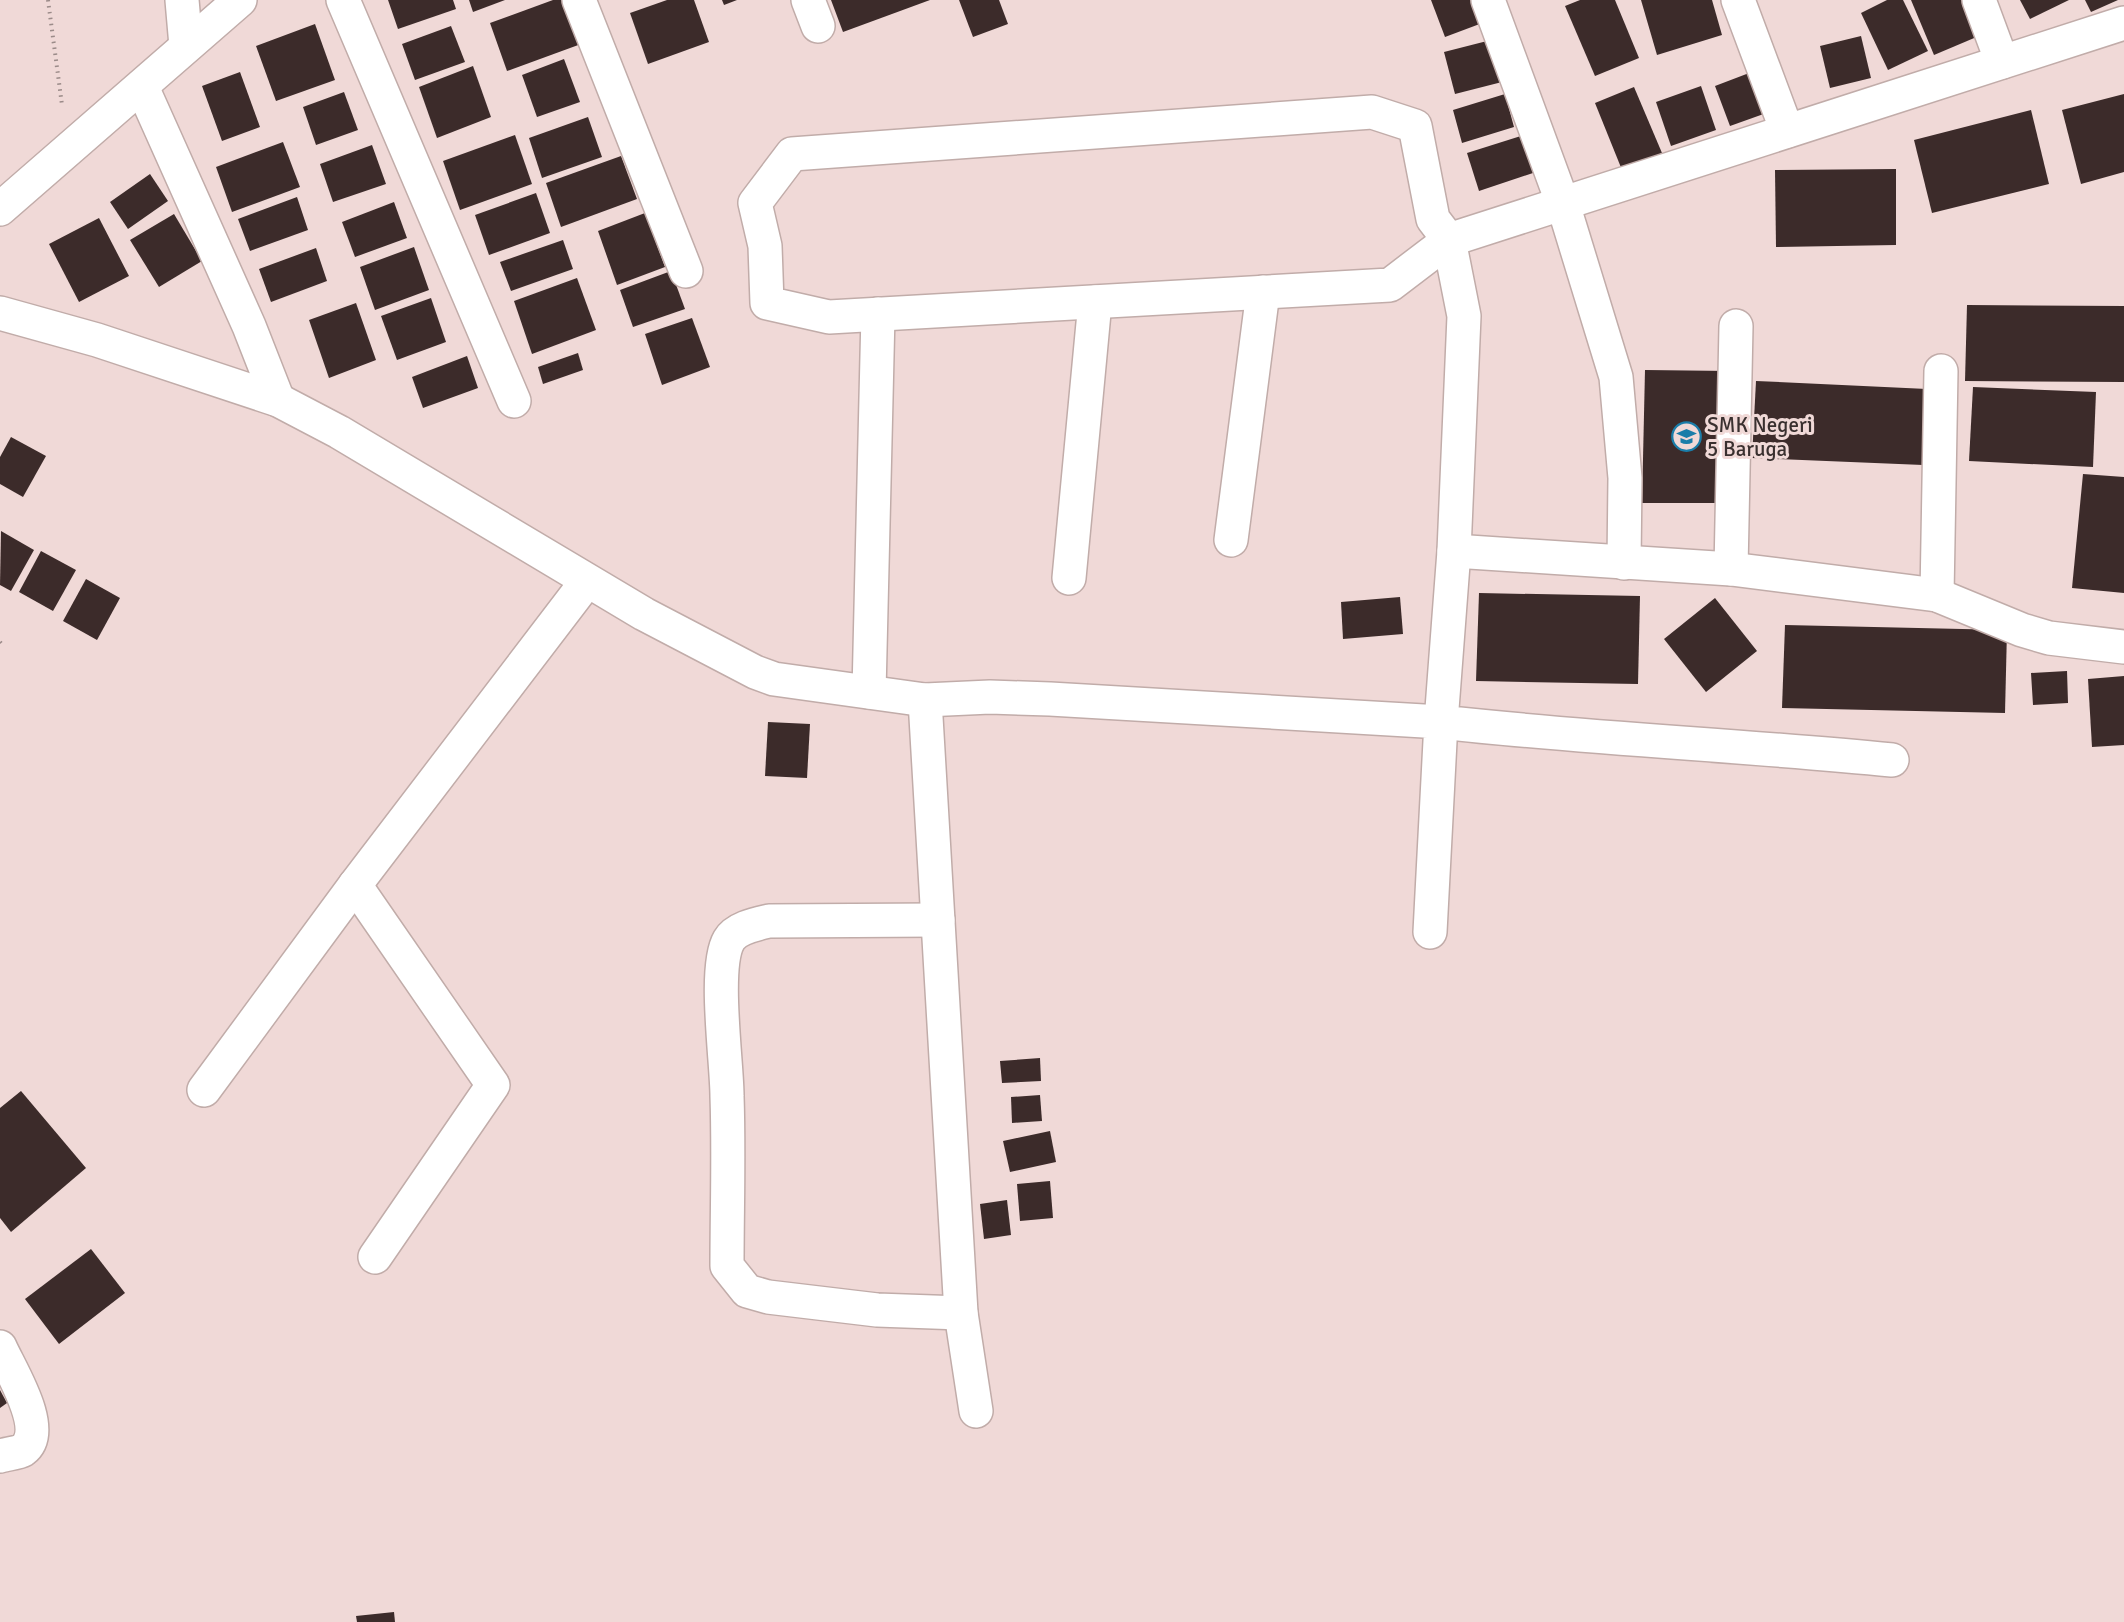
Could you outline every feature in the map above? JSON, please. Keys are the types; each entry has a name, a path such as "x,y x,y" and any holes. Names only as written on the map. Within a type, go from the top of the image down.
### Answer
{"street":[{"path":"182,0 186,46"},
{"path":"0,209 240,0"},
{"path":"343,0 514,401"},
{"path":"579,0 686,271"},
{"path":"1488,0 1563,204 1616,377 1625,478 1624,563"},
{"path":"1738,0 1787,131"},
{"path":"1979,0 2002,62"},
{"path":"1430,932 1441,722 1454,551 1464,316 1449,240 1433,219 1415,126 1372,112 792,154 755,203 765,246 767,303 829,317 1390,285 1449,240 2124,23"},
{"path":"142,87 249,326 278,400"},
{"path":"1231,540 1263,292"},
{"path":"1069,578 1095,302"},
{"path":"0,313 98,340 278,400 339,432 587,581 755,672 793,682 926,700 990,697 1040,699 1441,722 1588,737 1753,746 1892,760"},
{"path":"869,692 878,314"},
{"path":"1731,569 1736,326"},
{"path":"1937,596 1941,371"},
{"path":"1454,551 1731,569 1937,596 2022,630 2049,638 2124,647"},
{"path":"204,1090 356,885 587,581"},
{"path":"926,700 961,1313 976,1411"},
{"path":"356,885 493,1085 375,1257"},
{"path":"938,920 769,921 747,927 730,938 723,952 722,978 728,1096 726,1266 747,1291 768,1297 877,1310 961,1313"},
{"path":"0,1347 33,1421 33,1435 22,1450 0,1456"}],"path":[{"path":"48,0 68,151"}],"building":[{"path":"388,0 453,0 456,9 398,29"},
{"path":"469,0 505,0 473,12"},
{"path":"553,0 565,0 581,44 507,71 490,23"},
{"path":"667,0 694,0 709,42 648,64 630,13"},
{"path":"722,0 737,0 724,5"},
{"path":"831,0 930,0 843,32"},
{"path":"959,0 999,0 1008,24 973,37"},
{"path":"1431,0 1478,0 1485,22 1445,37"},
{"path":"1580,0 1615,0 1639,58 1595,76 1565,6"},
{"path":"1641,0 1712,0 1722,35 1657,55"},
{"path":"1887,0 1903,0 1928,51 1888,70 1861,13"},
{"path":"1911,0 1971,0 1986,33 1934,55"},
{"path":"2020,0 2069,0 2030,19"},
{"path":"2085,0 2118,0 2091,12"},
{"path":"315,24 335,80 276,101 256,46"},
{"path":"451,26 465,62 415,80 402,44"},
{"path":"1861,36 1871,78 1830,88 1820,46"},
{"path":"1491,40 1502,82 1455,94 1444,52"},
{"path":"564,59 580,102 537,117 522,75"},
{"path":"473,66 491,117 437,138 419,87"},
{"path":"1757,70 1772,111 1730,126 1715,86"},
{"path":"240,72 260,127 222,141 202,86"},
{"path":"1701,86 1716,130 1671,146 1656,102"},
{"path":"1634,87 1662,153 1622,170 1595,103"},
{"path":"344,92 358,130 316,145 303,107"},
{"path":"1505,94 1514,127 1462,143 1453,110"},
{"path":"2124,94 2124,172 2081,184 2062,110"},
{"path":"2031,110 2049,184 1932,213 1914,140"},
{"path":"588,117 602,157 542,178 529,138"},
{"path":"515,135 532,184 460,210 443,161"},
{"path":"1524,135 1536,172 1479,191 1467,153"},
{"path":"283,142 300,187 232,212 216,167"},
{"path":"372,145 386,184 333,202 320,164"},
{"path":"621,156 637,199 561,227 546,183"},
{"path":"1896,169 1896,245 1776,247 1775,170"},
{"path":"150,174 168,201 128,229 110,202"},
{"path":"536,193 550,233 489,255 475,215"},
{"path":"297,197 308,230 250,251 238,219"},
{"path":"394,202 407,238 355,257 342,222"},
{"path":"645,213 665,267 617,285 598,231"},
{"path":"174,214 202,261 159,287 130,240"},
{"path":"99,218 129,276 79,302 49,244"},
{"path":"563,240 573,269 511,291 500,262"},
{"path":"414,247 429,290 375,310 360,267"},
{"path":"316,248 327,281 271,302 259,269"},
{"path":"671,271 685,309 633,327 620,290"},
{"path":"577,278 596,330 532,354 514,301"},
{"path":"431,298 446,342 397,360 381,316"},
{"path":"356,303 376,360 329,378 309,320"},
{"path":"1967,305 2124,306 2124,382 1965,381"},
{"path":"692,318 710,367 662,385 645,334"},
{"path":"578,353 583,370 543,384 538,367"},
{"path":"467,356 478,388 423,408 412,377"},
{"name":"SMK Negeri 5 Baruga","path":"1645,370 1730,371 1728,503 1642,503"},
{"path":"1756,381 1927,389 1923,465 1752,458"},
{"path":"1973,387 2096,392 2093,467 1969,461"},
{"path":"11,437 46,456 23,497 0,484 0,457"},
{"path":"2083,474 2124,477 2124,593 2072,588"},
{"path":"1,531 34,550 11,591 0,585"},
{"path":"41,551 76,570 53,611 19,592"},
{"path":"86,579 120,598 97,640 63,621"},
{"path":"1479,593 1640,596 1638,684 1476,681"},
{"path":"1400,597 1403,634 1343,639 1341,602"},
{"path":"1715,598 1757,651 1706,692 1664,639"},
{"path":"1785,625 2007,630 2005,713 1782,708"},
{"path":"2067,671 2068,703 2033,705 2031,673"},
{"path":"2124,676 2124,745 2092,747 2088,679"},
{"path":"768,722 810,724 807,778 765,776"},
{"path":"1040,1058 1041,1081 1002,1083 1000,1061"},
{"path":"21,1091 86,1168 11,1232 0,1218 0,1108"},
{"path":"1040,1095 1042,1121 1012,1123 1011,1097"},
{"path":"1050,1131 1056,1162 1010,1172 1003,1141"},
{"path":"1050,1181 1053,1218 1020,1221 1017,1184"},
{"path":"1007,1200 1011,1235 984,1239 980,1204"},
{"path":"91,1249 125,1293 59,1344 25,1299"},
{"path":"0,1390 7,1403 0,1408"},
{"path":"394,1612 395,1622 357,1622 356,1616"}],"place":[{"name":"SMK Negeri 5 Baruga","path":"1686,437"}]}
